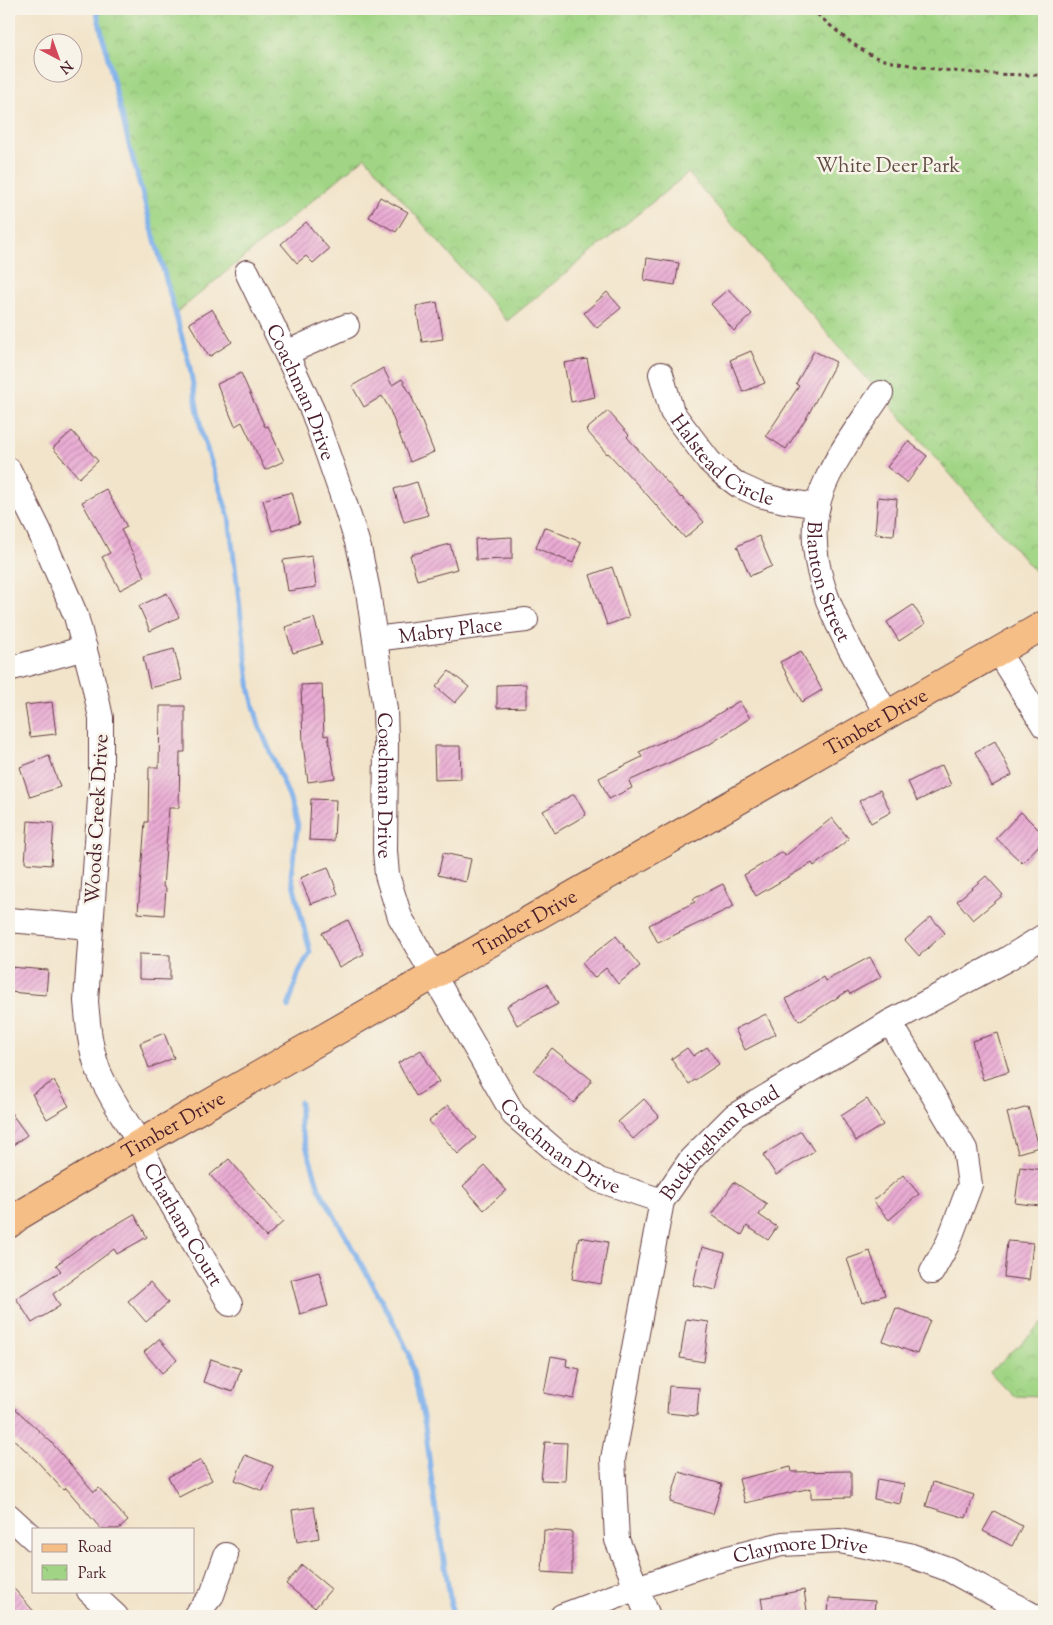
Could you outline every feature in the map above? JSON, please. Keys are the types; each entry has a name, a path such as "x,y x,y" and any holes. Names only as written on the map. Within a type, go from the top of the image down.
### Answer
{"main road":[{"name":"Timber Drive","path":"9,1224 20,1215 139,1144 1044,625"}],"street":[{"name":"Coachman Drive","path":"247,272 313,412 359,548 368,591 385,710 385,851 387,875 400,917 514,1115 557,1152 599,1180 662,1201"},
{"path":"286,353 347,326"},
{"name":"Halstead Circle","path":"661,374 672,412 709,461 722,472 738,485 760,495 818,506"},
{"name":"Blanton Street","path":"881,394 861,422 826,481 818,506 814,535 823,588 832,611 887,715"},
{"name":"Woods Creek Drive","path":"9,470 39,530 76,616 101,718 102,784 90,926 86,1001 88,1026 92,1051 99,1072 139,1144"},
{"name":"Mabry Place","path":"375,639 526,620"},
{"path":"9,669 85,648"},
{"path":"998,652 1044,726"},
{"path":"9,920 90,926"},
{"name":"Buckingham Road","path":"648,1616 617,1540 613,1459 662,1201 691,1159 734,1116 890,1022 1007,959 1044,936"},
{"path":"890,1022 965,1149 970,1185 948,1243 932,1272"},
{"name":"Chatham Court","path":"139,1144 152,1170 230,1304"},
{"path":"9,1516 32,1537"},
{"name":"Claymore Drive","path":"562,1616 712,1562 782,1544 840,1541 910,1555 948,1569 1034,1616"},
{"path":"195,1616 212,1595 226,1556"},
{"path":"90,1592 116,1616"}],"path":[{"path":"811,9 871,55 887,61 951,72 1044,75"}],"green space":[{"name":"White Deer Park","path":"96,9 1044,9 1044,582 688,173 507,321 365,157 175,314 130,149"},
{"path":"1044,1322 1044,1396 1012,1395 990,1372"}],"building":[{"path":"380,197 408,212 396,232 369,217"},
{"path":"306,222 329,249 313,263 306,256 297,263 281,244"},
{"path":"647,258 679,263 675,285 644,280"},
{"path":"728,289 752,314 734,331 711,304"},
{"path":"607,292 621,308 597,328 584,313"},
{"path":"437,302 443,339 422,342 416,306"},
{"path":"212,309 232,342 209,357 189,323"},
{"path":"751,351 765,383 743,392 730,360"},
{"path":"814,351 836,362 808,415 786,449 766,436 799,386 796,384"},
{"path":"587,359 595,397 571,402 564,363"},
{"path":"383,368 392,385 402,379 411,395 434,452 410,462 389,408 382,396 364,407 352,386"},
{"path":"241,373 265,427 268,426 284,461 265,470 242,422 235,426 217,384"},
{"path":"608,411 629,435 627,437 704,522 685,538 586,430"},
{"path":"72,431 98,461 79,478 53,448"},
{"path":"908,441 927,456 907,483 887,467"},
{"path":"417,482 428,515 404,522 394,489"},
{"path":"106,489 127,527 121,530 145,577 120,590 102,557 110,553 82,502"},
{"path":"292,492 300,523 272,531 263,500"},
{"path":"878,497 897,499 894,535 875,534"},
{"path":"544,527 581,542 573,563 536,548"},
{"path":"759,536 772,566 750,576 737,546"},
{"path":"512,537 512,559 476,560 475,539"},
{"path":"450,544 457,569 417,580 410,555"},
{"path":"312,556 316,587 288,591 283,560"},
{"path":"612,567 629,617 607,625 590,575"},
{"path":"167,593 179,617 150,631 139,606"},
{"path":"913,605 925,624 899,641 887,622"},
{"path":"314,618 322,644 293,653 285,627"},
{"path":"174,649 182,680 150,688 143,657"},
{"path":"801,651 822,690 802,702 780,662"},
{"path":"449,671 469,687 455,703 436,687"},
{"path":"322,684 324,736 328,735 335,778 308,782 303,744 301,685"},
{"path":"526,684 526,707 497,708 497,685"},
{"path":"739,701 750,718 710,744 629,781 632,788 609,799 599,778 642,757 639,752 702,724"},
{"path":"52,702 56,734 30,737 25,705"},
{"path":"160,706 185,706 185,752 180,752 179,808 169,808 163,887 166,888 164,915 138,913 145,822 148,822 149,767 159,767"},
{"path":"995,741 1012,775 992,786 975,752"},
{"path":"434,746 460,746 461,779 435,780"},
{"path":"49,756 60,787 30,797 20,767"},
{"path":"942,765 951,785 917,801 908,782"},
{"path":"880,790 891,812 871,823 859,801"},
{"path":"574,794 586,815 555,833 543,811"},
{"path":"311,799 336,800 334,841 309,840"},
{"path":"1021,812 1044,835 1044,840 1022,863 996,838"},
{"path":"832,818 849,839 814,866 812,863 756,896 744,875 783,852 785,856"},
{"path":"28,821 54,823 51,865 25,863"},
{"path":"443,853 471,859 466,882 438,875"},
{"path":"328,867 338,894 311,904 300,878"},
{"path":"986,876 1003,895 973,920 957,901"},
{"path":"723,884 734,906 658,943 649,925 695,902 693,899"},
{"path":"931,917 945,933 919,956 905,940"},
{"path":"348,920 364,954 339,967 322,933"},
{"path":"616,936 640,966 618,984 606,968 594,978 582,963"},
{"path":"139,954 170,955 170,980 139,979"},
{"path":"870,957 881,977 850,994 848,991 799,1021 786,999 823,977 825,981"},
{"path":"9,967 48,970 46,995 9,992"},
{"path":"547,984 558,1004 517,1025 507,1006"},
{"path":"766,1014 776,1034 745,1050 735,1029"},
{"path":"164,1033 174,1058 149,1068 140,1043"},
{"path":"998,1033 1009,1072 983,1080 972,1041"},
{"path":"707,1047 719,1064 689,1084 671,1059 687,1048 693,1056"},
{"path":"552,1048 592,1080 574,1103 534,1071"},
{"path":"421,1050 439,1082 416,1096 398,1063"},
{"path":"54,1081 69,1106 47,1119 32,1094"},
{"path":"644,1099 659,1116 633,1139 618,1122"},
{"path":"867,1099 883,1125 856,1141 841,1116"},
{"path":"448,1105 476,1138 458,1154 429,1121"},
{"path":"1028,1107 1039,1147 1018,1153 1007,1113"},
{"path":"9,1110 27,1135 9,1148"},
{"path":"801,1131 814,1151 776,1175 763,1155"},
{"path":"229,1159 283,1222 266,1237 210,1175"},
{"path":"485,1166 506,1190 484,1210 463,1186"},
{"path":"1020,1167 1044,1170 1040,1206 1015,1203"},
{"path":"903,1175 919,1194 889,1220 873,1201"},
{"path":"734,1182 767,1204 759,1215 777,1227 768,1240 747,1226 742,1235 712,1215"},
{"path":"134,1214 147,1237 117,1254 114,1249 53,1294 60,1306 32,1323 16,1298 61,1271 56,1265 90,1240"},
{"path":"579,1237 608,1242 601,1284 572,1279"},
{"path":"1007,1241 1033,1243 1029,1280 1004,1277"},
{"path":"702,1247 725,1253 716,1290 693,1285"},
{"path":"870,1251 885,1295 862,1303 847,1259"},
{"path":"319,1272 328,1306 300,1314 291,1280"},
{"path":"150,1282 168,1303 146,1322 128,1301"},
{"path":"896,1308 930,1320 917,1354 883,1341"},
{"path":"686,1319 709,1322 704,1362 680,1358"},
{"path":"159,1339 177,1360 162,1373 144,1352"},
{"path":"551,1356 567,1359 566,1366 580,1369 574,1399 544,1393"},
{"path":"211,1359 241,1369 233,1392 203,1382"},
{"path":"669,1386 699,1388 697,1416 667,1413"},
{"path":"9,1403 51,1442 94,1492 99,1488 128,1521 120,1528 100,1528 66,1488 63,1490 36,1460 9,1435"},
{"path":"545,1442 567,1443 565,1481 541,1480"},
{"path":"245,1455 273,1466 263,1491 235,1480"},
{"path":"201,1460 212,1480 179,1497 168,1477"},
{"path":"791,1467 792,1472 851,1471 851,1497 811,1498 811,1488 745,1503 739,1479"},
{"path":"679,1472 722,1484 713,1514 670,1502"},
{"path":"877,1479 904,1484 900,1504 874,1499"},
{"path":"933,1482 974,1495 966,1518 926,1506"},
{"path":"314,1507 319,1538 297,1542 292,1510"},
{"path":"994,1511 1022,1526 1012,1546 983,1531"},
{"path":"544,1530 572,1532 572,1574 542,1572"},
{"path":"302,1565 331,1589 315,1608 286,1584"},
{"path":"9,1583 38,1616 9,1616"},
{"path":"804,1590 807,1611 764,1616 761,1598"},
{"path":"829,1598 875,1601 874,1616 828,1616"}],"waterway":[{"path":"96,9 130,149 189,363 202,434 229,517 250,691 259,725 288,794 298,825 291,875 310,952 299,972 288,1007"},
{"path":"300,1102 300,1126 319,1188 409,1353 425,1426 434,1498 453,1616"}]}
